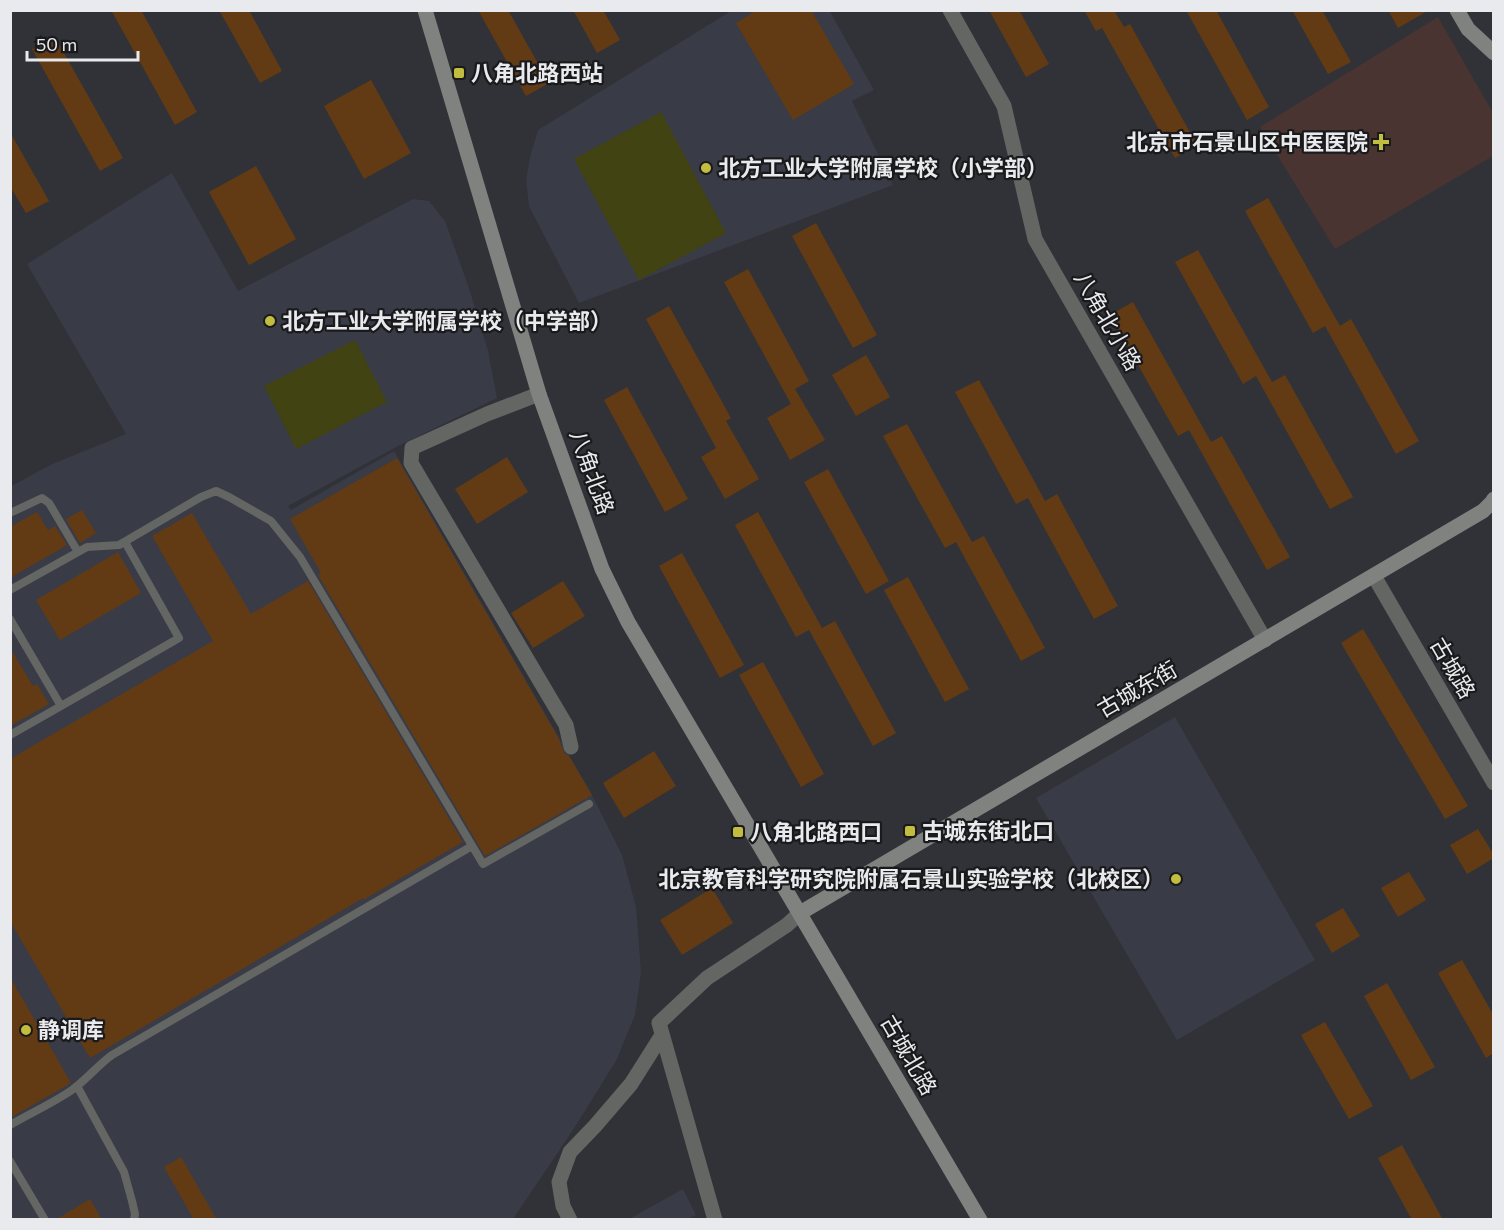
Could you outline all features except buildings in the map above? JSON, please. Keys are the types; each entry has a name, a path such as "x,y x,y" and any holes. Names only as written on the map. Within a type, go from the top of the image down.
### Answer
{"street":[{"name":"八角北路","path":"425,10 540,394 603,569 628,622 800,913"},
{"name":"八角北小路","path":"950,10 1004,106 1035,239 1265,640"},
{"path":"1457,10 1468,29 1494,53"},
{"path":"540,394 487,414 412,448 411,463 566,725 571,747"},
{"name":"古城东街","path":"800,913 1483,511 1494,499"},
{"name":"古城路","path":"1374,576 1494,783"},
{"path":"715,1220 659,1023 707,978 788,925 800,913"},
{"name":"古城北路","path":"800,913 980,1220"},
{"path":"570,1220 563,1206 559,1182 570,1152 631,1084 662,1035"}],"lane":[{"path":"10,590 87,547 118,545 125,542 201,496 216,491 230,496 271,521 300,556 483,864 589,804"},
{"path":"10,513 42,498 50,503 78,552"},
{"path":"10,735 179,638 125,542"},
{"path":"10,619 61,706"},
{"path":"10,1125 71,1091 99,1064 112,1055 472,846"},
{"path":"77,1086 123,1172 135,1214 134,1220"},
{"path":"10,1161 45,1220"}],"shaded area":[{"name":"北方工业大学附属学校（小学部）","path":"829,10 874,90 852,101 893,185 579,303 529,206 526,180 538,130 731,11"},
{"name":"北京市石景山区中医医院","path":"1438,17 1493,113 1493,156 1335,249 1260,127"},
{"path":"661,112 726,233 639,280 574,159"},
{"path":"172,173 238,291 413,199 429,201 445,221 469,288 488,351 497,398 400,445 288,506 291,510 394,451 592,795 622,855 636,907 641,972 635,1015 616,1061 513,1219 11,1219 10,487 50,465 126,434 27,264"},
{"path":"355,340 387,402 296,449 264,386"},
{"name":"北京教育科学研究院附属石景山实验学校（北校区）","path":"1175,717 1315,960 1177,1040 1036,798"},
{"path":"683,1189 696,1215 687,1219 629,1219"}],"place":[{"name":"八角北路西站","path":"459,73"},
{"name":"北京市石景山区中医医院","path":"1381,142"},
{"name":"北方工业大学附属学校（小学部）","path":"706,168"},
{"name":"北方工业大学附属学校（中学部）","path":"270,321"},
{"name":"古城东街北口","path":"910,831"},
{"name":"八角北路西口","path":"738,832"},
{"name":"北京教育科学研究院附属石景山实验学校（北校区）","path":"1176,879"},
{"name":"静调库","path":"26,1030"}]}
